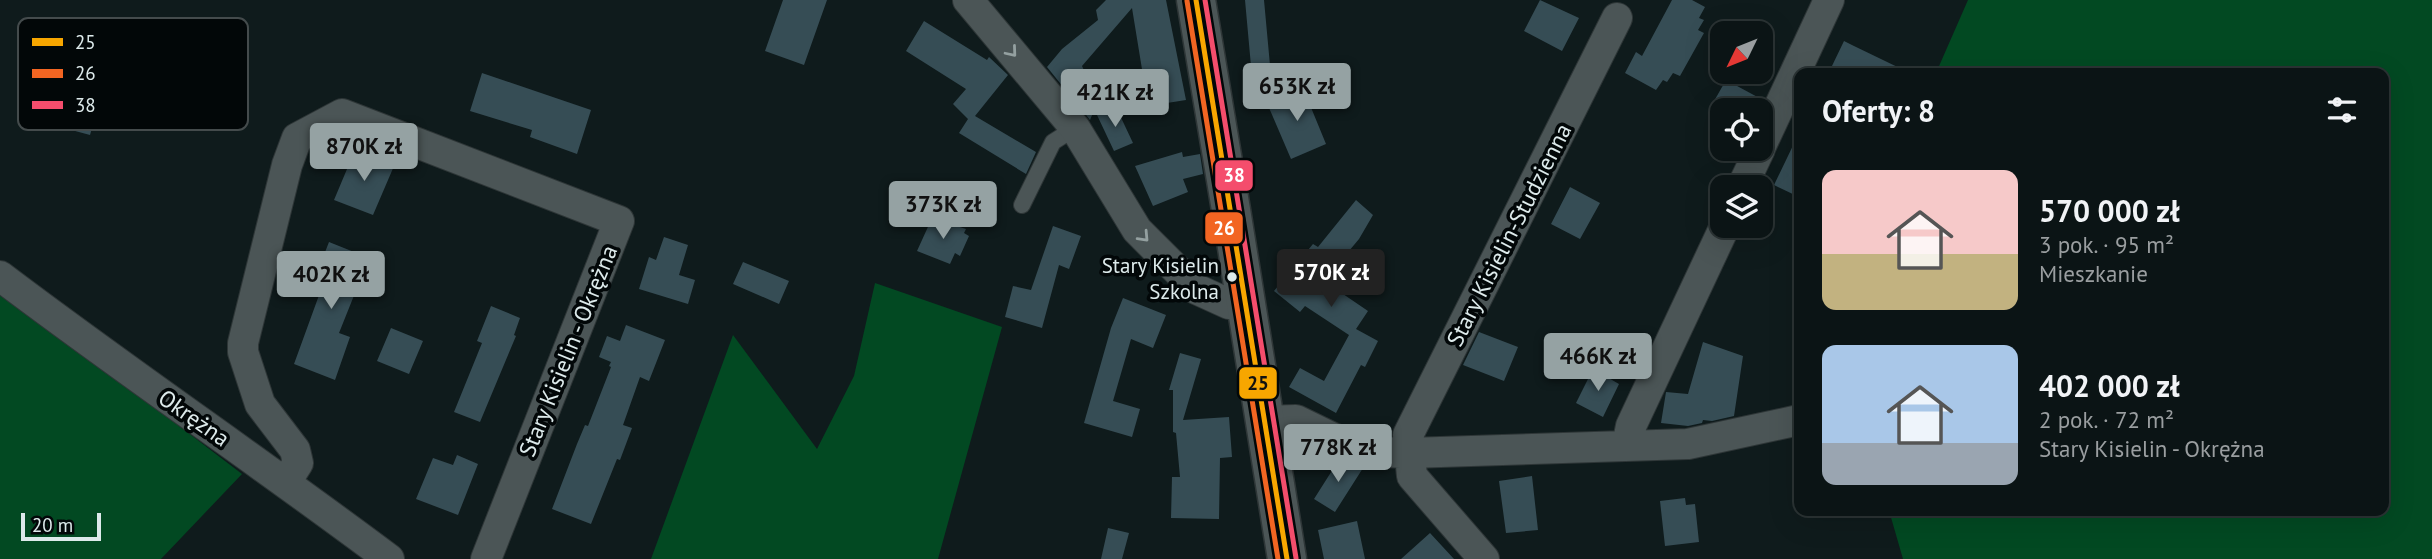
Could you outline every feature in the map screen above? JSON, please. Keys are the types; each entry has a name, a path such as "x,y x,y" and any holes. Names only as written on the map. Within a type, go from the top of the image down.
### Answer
{"street":[{"path":"968,0 1075,128 1137,230 1196,289 1229,304 1245,302"},
{"path":"1196,0 1239,250 1287,559"},
{"path":"1797,68 1829,0"},
{"name":"Stary Kisielin-Studzienna","path":"1484,559 1412,476 1408,435 1617,18"},
{"path":"1773,120 1794,75"},
{"name":"Stary Kisielin - Okrężna","path":"286,482 298,463 295,450 260,404 243,352 243,343 288,165 298,138 342,114 619,220 486,559"},
{"path":"1627,446 1631,426 1718,238"},
{"name":"Okrężna","path":"0,276 389,559"},
{"path":"1264,421 1296,420 1345,441 1380,452 1409,453 1688,444 1794,421"}],"lane":[{"path":"1022,205 1053,142 1075,128"}],"green space":[{"path":"1968,0 2432,0 2432,559 1903,559 1891,516 2389,516 2389,68 1938,68"},
{"path":"875,283 1002,327 938,559 651,559 733,335 817,449 854,376"},
{"path":"0,289 242,474 161,559 0,559"}],"building":[{"path":"783,0 827,0 804,65 765,51"},
{"path":"1106,0 1166,0 1186,100 1148,106 1132,8 1082,66 1098,101 1090,120 1076,102 1068,83 1064,88 1047,67 1062,49 1098,20 1096,10"},
{"path":"1245,0 1264,0 1272,87 1253,88"},
{"path":"1540,0 1579,18 1562,51 1524,31"},
{"path":"1672,0 1692,0 1705,7 1699,18 1704,20 1698,30 1704,33 1680,76 1673,73 1667,82 1663,80 1656,90 1625,73 1636,52 1642,56"},
{"path":"924,21 987,60 989,57 1008,75 975,116 1036,152 1026,174 959,133 968,119 953,104 966,89 906,51"},
{"path":"1844,41 1900,68 1831,68"},
{"path":"482,73 591,110 577,154 530,137 532,130 470,111"},
{"path":"1724,84 1733,84 1759,98 1716,98"},
{"path":"1303,88 1326,144 1291,159 1267,103"},
{"path":"1116,107 1133,143 1114,151 1097,115"},
{"path":"71,130 91,130 90,135"},
{"path":"1794,143 1794,195 1774,185"},
{"path":"355,150 394,166 373,215 334,200"},
{"path":"1182,152 1183,157 1200,154 1203,174 1183,179 1188,192 1153,206 1135,166"},
{"path":"1570,187 1600,203 1580,239 1551,224"},
{"path":"1356,200 1373,215 1359,239 1324,281 1368,311 1356,329 1378,341 1365,367 1361,365 1336,413 1289,387 1300,368 1324,381 1349,335 1305,306 1300,312 1274,291 1313,244 1318,247"},
{"path":"932,218 966,229 964,233 969,236 960,256 955,253 950,264 917,251"},
{"path":"1053,226 1081,236 1069,269 1059,265 1042,328 1005,317 1013,286 1031,290"},
{"path":"664,237 688,245 679,275 695,280 688,304 639,289 649,257 656,260"},
{"path":"329,242 369,258 339,333 350,337 335,380 294,364 322,287 313,283"},
{"path":"743,262 789,281 779,304 733,284"},
{"path":"1123,298 1166,315 1153,348 1131,339 1113,401 1140,409 1132,437 1084,423 1111,328"},
{"path":"491,306 520,318 514,335 516,336 480,422 454,412 482,343 477,341"},
{"path":"626,325 665,340 649,381 640,377 623,425 632,428 591,524 552,509 611,367 611,362 599,357 607,336 620,341"},
{"path":"391,328 423,341 409,374 377,361"},
{"path":"1479,332 1518,347 1504,381 1463,365"},
{"path":"1703,342 1743,356 1734,416 1712,421 1703,420 1702,423 1688,426 1661,423 1666,392 1688,394"},
{"path":"1180,353 1201,359 1183,420 1229,417 1232,457 1220,458 1219,519 1171,518 1172,477 1180,477 1176,433 1173,432 1173,390 1169,390"},
{"path":"1593,369 1619,384 1603,417 1576,403"},
{"path":"457,455 478,464 458,515 416,499 433,458 453,465"},
{"path":"1340,458 1363,468 1335,512 1314,499"},
{"path":"1532,476 1538,530 1506,533 1499,481"},
{"path":"1685,498 1686,505 1695,504 1699,542 1665,546 1660,501"},
{"path":"1357,521 1365,559 1324,559 1318,530"},
{"path":"1108,528 1129,533 1122,559 1101,559"},
{"path":"1430,533 1454,559 1401,559"}],"transit line":[{"name":"25","path":"1196,0 1287,559"},
{"name":"38","path":"1205,0 1296,558"},
{"name":"26","path":"1187,1 1278,559"}],"place":[{"name":"Stary Kisielin Szkolna","path":"1232,277"}]}
